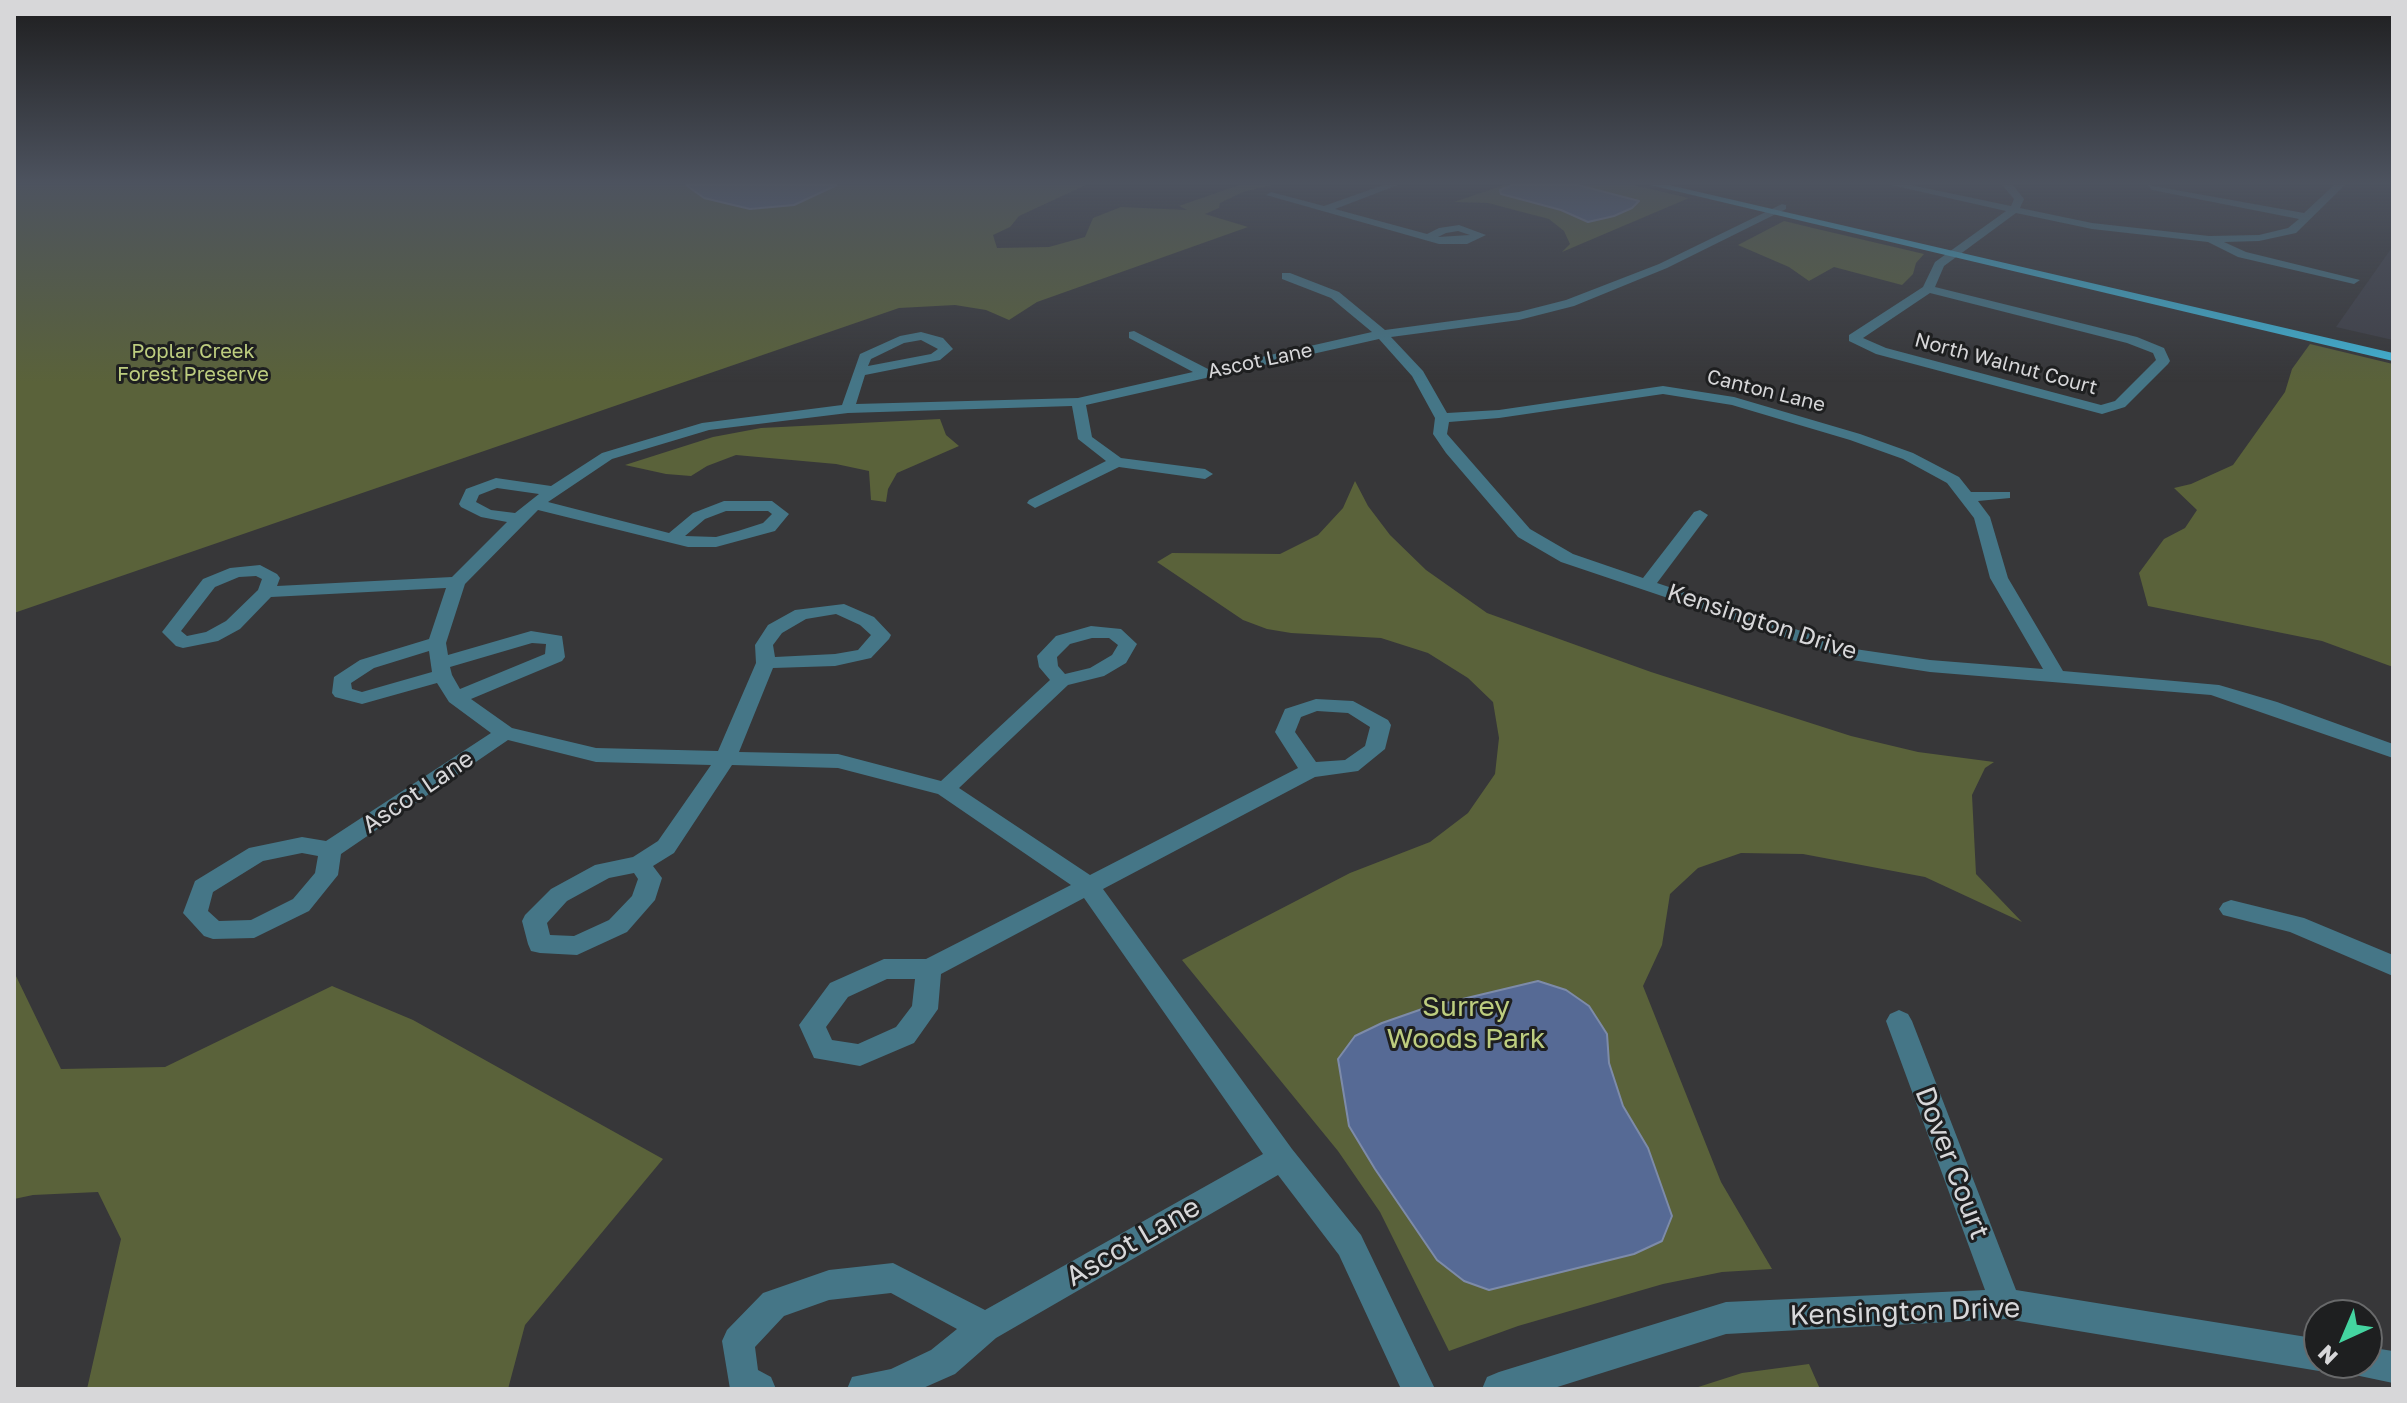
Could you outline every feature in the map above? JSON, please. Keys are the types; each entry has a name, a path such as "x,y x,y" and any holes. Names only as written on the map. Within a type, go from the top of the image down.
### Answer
{"main road":[{"path":"1956,251 2393,347"},
{"path":"1956,251 2393,357"}],"street":[{"name":"Ascot Lane","path":"1418,1389 1350,1245 1282,1158 1087,884 945,789 838,761 596,755 505,733 456,698 441,670 437,643 457,582 534,504 607,456 707,426 848,409 1078,402 1382,334 1519,316 1570,303 1695,250"},
{"path":"2233,250 2354,280"},
{"name":"North Walnut Court","path":"1928,289 2132,340 2159,351 2163,361 2120,404 2102,410 1881,351 1854,338 1928,289 1939,264 1956,251"},
{"path":"1663,266 1685,272"},
{"name":"Kensington Drive","path":"1286,276 1335,295 1382,334 1418,374 1442,418 1440,434 1451,450 1524,533 1567,558 1852,654 1930,666 2212,689 2270,706 2393,751"},
{"path":"1134,335 1205,373"},
{"path":"848,409 859,372 865,357 900,340 921,336 938,341 946,349 935,357 859,372"},
{"name":"Canton Lane","path":"1442,418 1499,414 1663,390 1734,401 1908,456 1953,480 1982,517 1999,578 2057,677"},
{"path":"1078,402 1085,439 1117,462 1205,474"},
{"path":"1035,503 1117,462"},
{"path":"519,519 487,514 467,504 472,492 496,483 553,491"},
{"path":"1966,497 2004,495"},
{"path":"534,504 576,512 672,539 688,542 716,542 769,527 781,514 772,506 724,506 699,516 672,539"},
{"path":"1647,584 1700,515"},
{"path":"266,592 271,578 260,570 236,572 209,583 171,632 183,642 211,637 233,625 266,592 457,582"},
{"path":"639,864 650,878 643,900 618,926 577,946 540,944 534,921 559,895 603,871 639,864 666,847 726,758 766,663 764,645 775,629 801,614 838,608 867,621 882,635 864,654 835,660 766,663"},
{"path":"437,643 367,664 341,681 342,693 362,698 531,637 555,640 555,657 456,698"},
{"path":"945,789 1061,681"},
{"name":"Ascot Lane","path":"330,850 505,733"},
{"path":"929,969 925,1009 905,1035 860,1055 823,1050 812,1025 839,990 884,969 929,969 1310,770"},
{"path":"302,845 330,850 326,875 301,905 254,929 213,930 195,913 203,887 257,854 302,845"},
{"path":"2231,909 2295,924 2393,966"},
{"name":"Dover Court","path":"1899,1021 2006,1304"},
{"name":"Ascot Lane","path":"864,1389 892,1385 943,1362 985,1327 1282,1158"},
{"path":"759,1389 743,1380 738,1341 774,1304 829,1285 893,1278 985,1327"},
{"name":"Kensington Drive","path":"1499,1389 1726,1318 2006,1304 2303,1352"}],"shaded area":[{"path":"2390,250 2393,250 2393,340 2336,327"}],"green space":[{"name":"Poplar Creek Forest Preserve","path":"14,250 1182,250 1037,302 1009,320 986,310 955,305 899,308 14,613"},
{"path":"1751,250 1909,250 1924,254 1916,263 1913,274 1902,285 1834,267 1809,281 1789,267"},
{"path":"2310,344 2393,364 2393,667 2322,641 2148,606 2139,573 2164,539 2185,528 2197,510 2174,488 2191,484 2233,465 2285,392 2292,369"},
{"path":"940,419 946,435 959,446 897,473 888,489 886,502 871,500 869,471 836,464 736,455 691,476 625,465 713,437 761,428"},
{"name":"Surrey Woods Park","path":"1355,481 1368,506 1390,535 1426,570 1487,613 1651,672 1851,736 1918,752 1994,762 1985,768 1972,795 1976,874 2022,922 1925,877 1803,854 1741,853 1698,868 1670,894 1662,945 1643,986 1721,1182 1772,1269 1722,1272 1663,1284 1518,1326 1449,1351 1380,1212 1338,1151 1182,960 1350,873 1430,842 1468,813 1495,774 1499,738 1493,702 1468,678 1428,653 1381,638 1267,629 1243,620 1157,562 1172,553 1280,554 1318,535 1343,508"},
{"path":"14,972 61,1069 165,1067 332,986 413,1020 663,1159 525,1325 508,1389 87,1389 121,1239 98,1192 33,1195 14,1199"},
{"path":"1809,1364 1820,1389 1692,1389 1742,1373"}],"water":[{"path":"1538,981 1566,990 1589,1006 1607,1034 1609,1063 1623,1106 1648,1148 1672,1216 1662,1241 1634,1254 1489,1290 1464,1281 1437,1260 1375,1169 1349,1126 1338,1059 1355,1036 1382,1023 1425,1008"}]}
